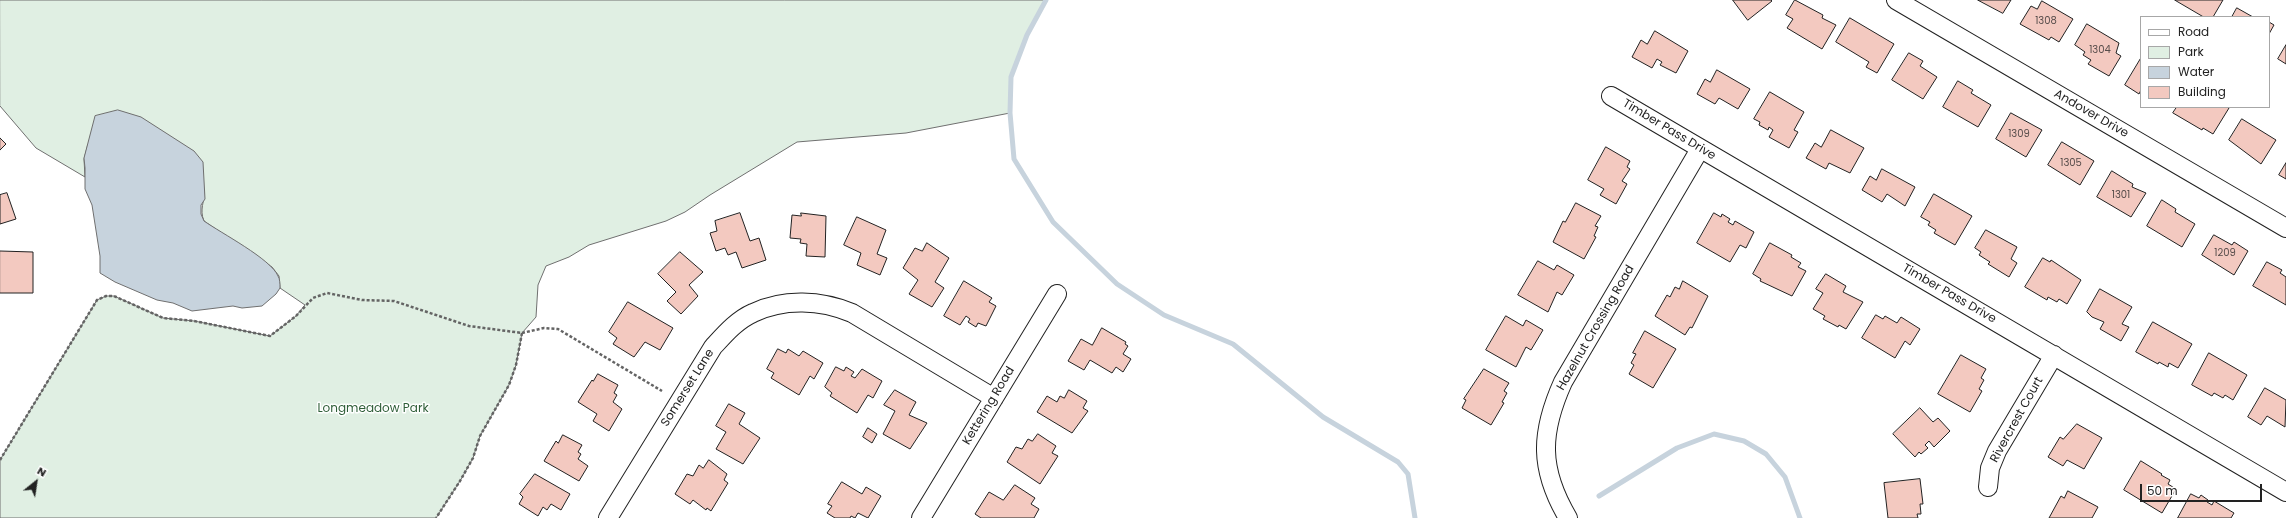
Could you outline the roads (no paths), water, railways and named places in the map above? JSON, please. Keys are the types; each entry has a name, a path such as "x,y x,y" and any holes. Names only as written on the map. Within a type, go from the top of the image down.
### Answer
{"street":[{"name":"Andover Drive","path":"1896,0 2286,228"},
{"name":"Timber Pass Drive","path":"1611,96 2286,492"},
{"name":"Hazelnut Crossing Road","path":"1568,518 1550,478 1545,456 1547,423 1553,404 1563,382 1700,149"},
{"name":"Kettering Road","path":"921,518 1057,294"},
{"name":"Somerset Lane","path":"608,518 713,346 733,326 753,312 789,303 820,302 837,307 852,313 994,398"},
{"name":"Rivercrest Court","path":"1988,487 1990,468 1997,451 2054,355"}],"water":[{"path":"118,110 141,117 194,151 203,162 205,199 201,205 201,214 204,221 256,254 274,269 279,277 280,288 276,294 262,306 242,308 233,306 192,311 173,303 157,300 115,282 100,273 100,256 92,205 85,189 84,158 95,116"}],"waterway":[{"path":"1046,0 1027,35 1011,77 1010,113 1014,159 1053,222 1117,284 1164,315 1233,344 1323,417 1398,462 1408,474 1415,518"},
{"path":"1599,496 1677,448 1714,434 1744,441 1766,454 1785,477 1800,518"}],"park label":[{"name":"Longmeadow Park","path":"373,409"}]}
